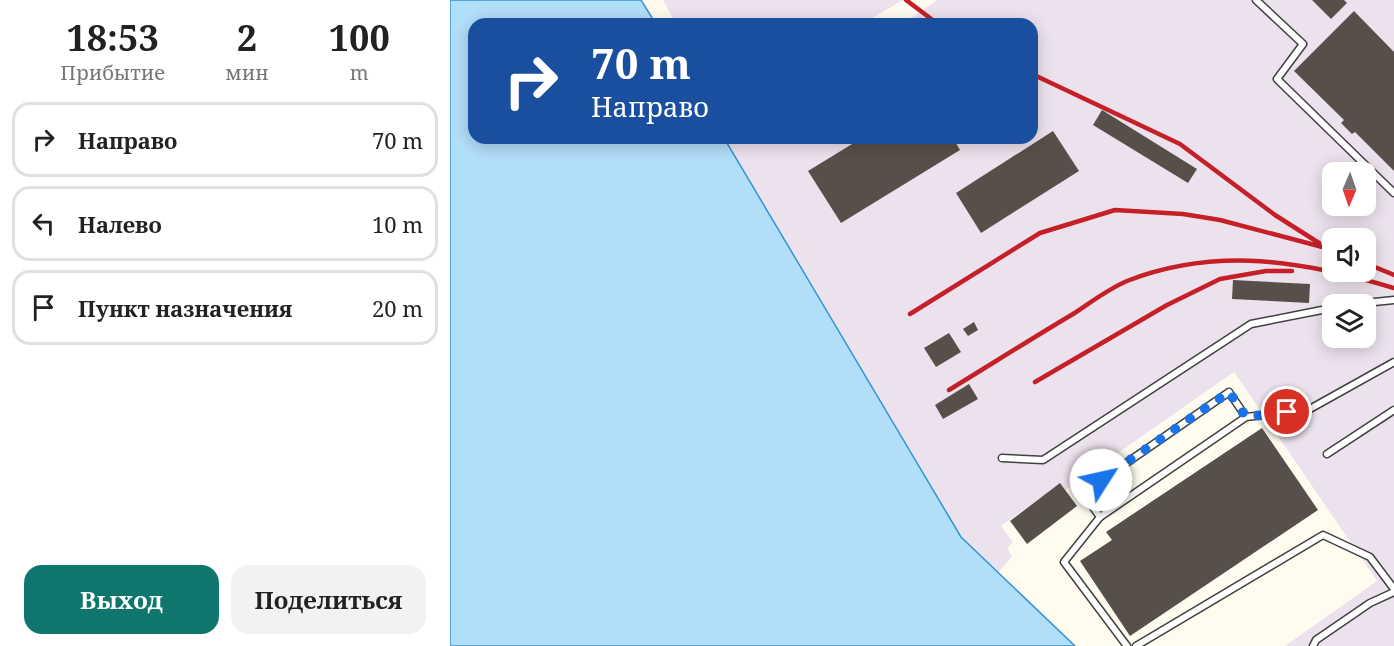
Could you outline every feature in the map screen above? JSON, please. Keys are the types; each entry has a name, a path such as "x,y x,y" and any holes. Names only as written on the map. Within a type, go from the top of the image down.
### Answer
{"lane":[{"path":"1256,0 1303,44 1277,79 1394,193"},
{"path":"1376,302 1394,300"},
{"path":"1002,458 1043,460 1251,324 1322,310"},
{"path":"1127,646 1064,562 1100,518 1246,417 1308,410 1394,362"},
{"path":"1100,518 1083,493 1229,392 1246,417"},
{"path":"1327,454 1394,410"},
{"path":"1136,646 1323,535 1370,557 1394,591 1370,603 1316,640 1313,646"}],"shaded area":[{"path":"663,0 903,0 872,18 673,18"},
{"path":"937,0 1394,0 1394,646 1285,646 1377,581 1234,372 1065,490 1060,484 1001,526 1013,542 1007,548 1012,556 998,573 989,564 981,572 728,144 1038,144 1038,18 912,18"}],"water":[{"path":"450,0 641,0 652,18 468,18 468,144 728,144 961,537 1075,646 450,646"}],"building":[{"path":"1312,0 1344,0 1347,3 1331,19"},
{"path":"1354,11 1394,52 1394,171 1355,132 1352,134 1341,123 1344,120 1294,71"},
{"path":"1102,110 1197,169 1188,183 1093,125"},
{"path":"1053,131 1079,171 981,233 956,193 1033,144 1038,144 1038,141"},
{"path":"852,144 956,144 960,150 841,223 808,171"},
{"path":"1233,280 1310,284 1309,303 1232,299"},
{"path":"974,322 978,330 968,336 963,329"},
{"path":"949,333 961,352 936,367 924,348"},
{"path":"969,384 978,399 943,419 935,405"},
{"path":"1262,428 1318,510 1130,636 1080,561 1112,540 1106,532"},
{"path":"1060,483 1077,506 1027,544 1010,521"}],"railway":[{"path":"906,0 930,18"},
{"path":"1038,77 1180,144 1275,215 1319,243"},
{"path":"910,314 1040,233 1115,210 1183,214 1220,220 1322,247"},
{"path":"949,390 1113,288 1161,270 1194,264 1260,261 1327,271 1394,288"},
{"path":"1376,268 1394,275"},
{"path":"1035,382 1167,305 1220,279 1266,271 1292,271"}],"route":[{"path":"1101,480 1229,392 1246,417 1287,412"}]}
